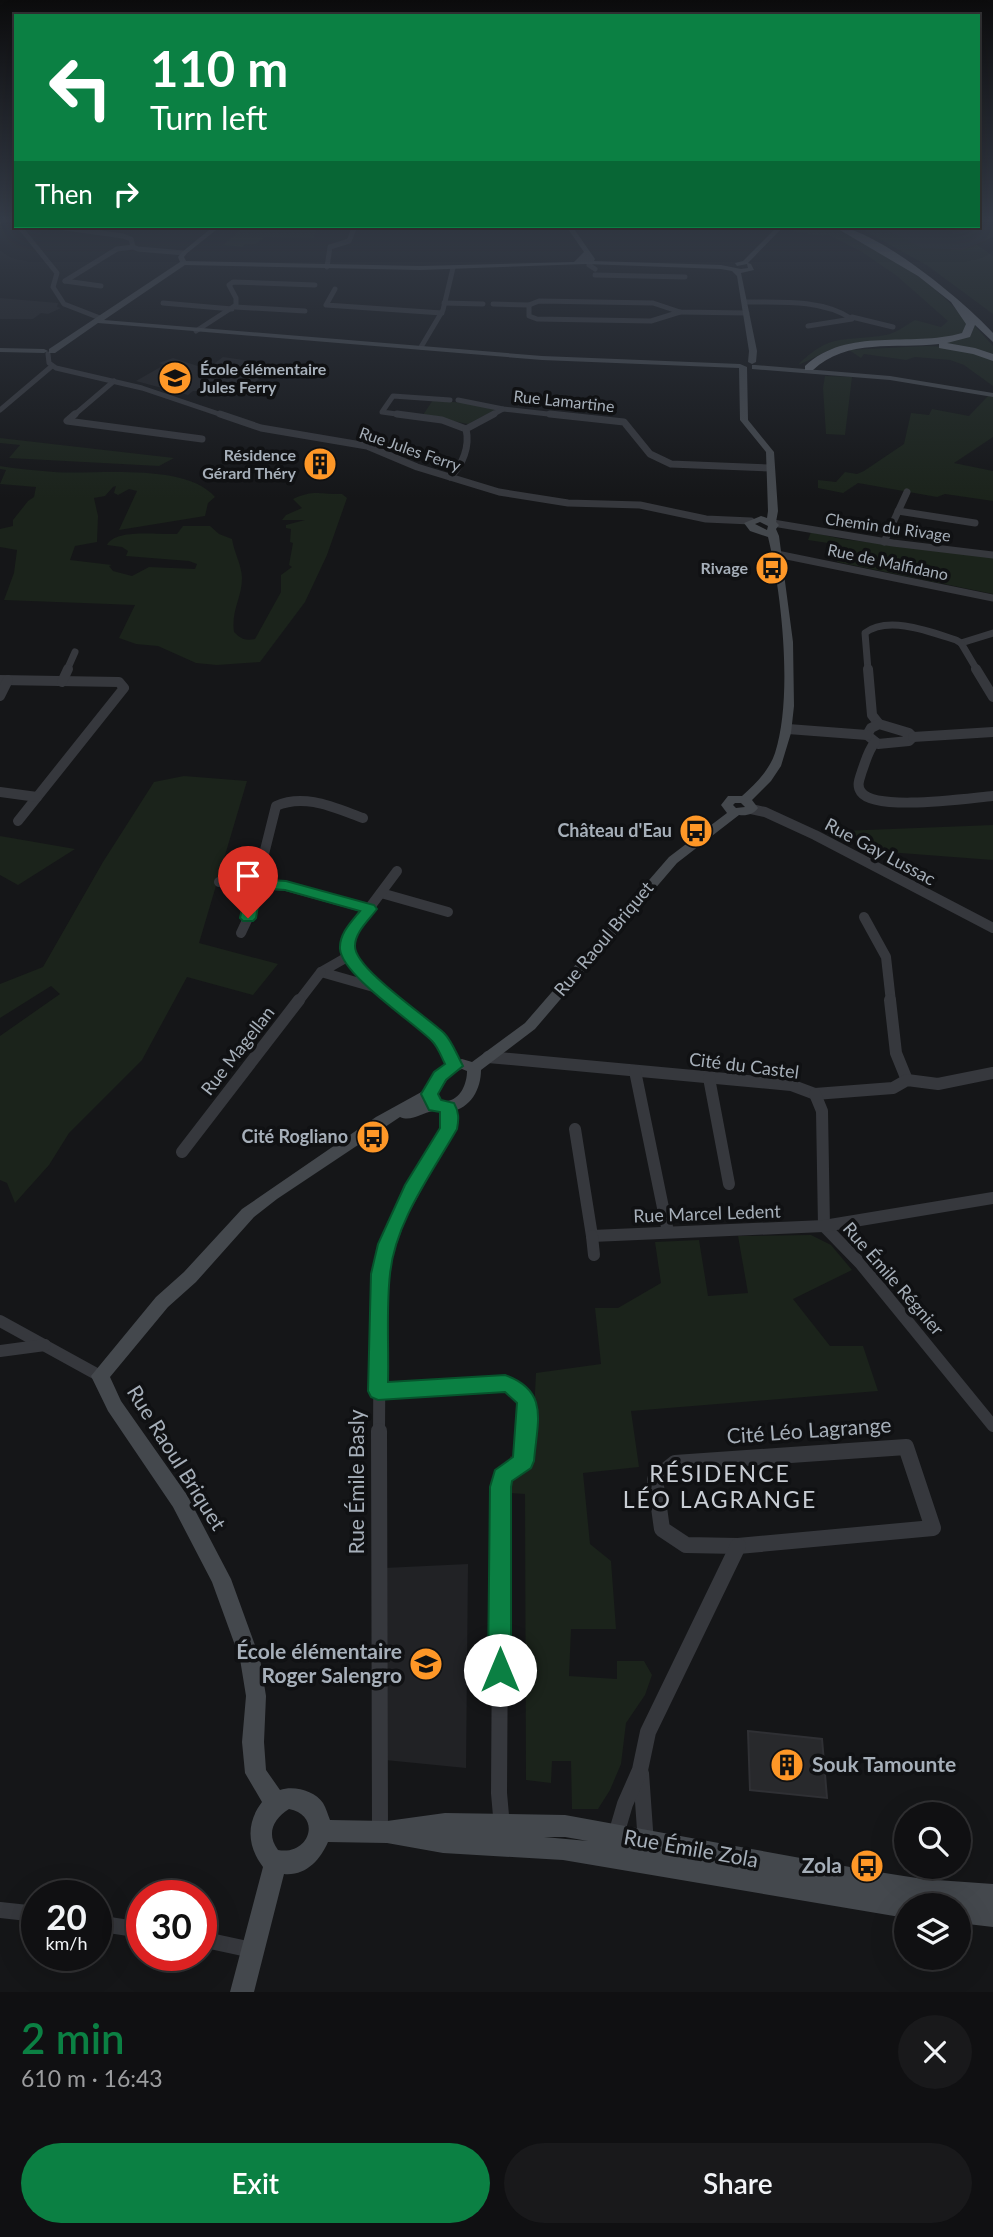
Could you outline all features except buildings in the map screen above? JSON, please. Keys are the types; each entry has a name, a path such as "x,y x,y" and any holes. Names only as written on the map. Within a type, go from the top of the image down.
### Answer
{"highway":[{"path":"808,370 821,357 845,347 932,342 966,335 971,324 963,312"},
{"path":"967,312 993,339"},
{"path":"980,312 993,324"},
{"path":"825,370 830,356 864,347 952,346 993,358"}],"main road":[{"path":"0,350 49,351 109,312"},
{"path":"747,313 753,351 748,366 744,420 769,450 786,640 788,729 781,755 748,805"},
{"path":"98,319 196,331 542,358 808,370 901,379 993,394"},
{"path":"748,366 891,376 993,394"},
{"path":"754,524 774,525"},
{"path":"754,524 774,525"},
{"name":"Rue Raoul Briquet","path":"474,1068 530,1026 673,860 748,805"},
{"path":"100,1376 162,1302 190,1277 248,1213 381,1121 468,1094 476,1078 474,1068 466,1065 455,1066 440,1076 438,1102"},
{"name":"Rue Raoul Briquet","path":"100,1376 114,1406 180,1501 221,1579 250,1659 256,1696 253,1742 256,1773 275,1803"},
{"path":"300,1798 310,1803 319,1815 321,1831 314,1849 303,1859 291,1863 276,1862 267,1854 261,1843 260,1828 264,1816 275,1803 300,1798"},
{"name":"Rue Émile Zola","path":"321,1831 384,1832 445,1824 565,1826 614,1845 894,1904"},
{"name":"Rue Émile Zola","path":"384,1832 443,1842 563,1849 614,1845"},
{"name":"Rue Émile Zola","path":"645,1851 911,1888 993,1895"},
{"path":"242,1992 276,1862"},
{"path":"971,1913 993,1915"}],"street":[{"path":"82,312 98,319"},
{"path":"196,331 227,312"},
{"path":"421,347 442,313 429,312"},
{"path":"529,312 529,316 537,319 651,321 680,312 747,313"},
{"path":"830,312 893,327"},
{"path":"808,326 816,322 848,320 852,317"},
{"path":"0,410 52,366 49,351"},
{"name":"Rue Jules Ferry","path":"52,366 114,381 261,428 367,446 406,463 499,492 537,499 640,505 683,515 754,524"},
{"path":"67,421 114,381"},
{"name":"Rue Lamartine","path":"466,429 442,420 382,412 393,396 454,400 503,409 624,422 650,454 671,464 771,468"},
{"path":"450,477 456,473 467,446 469,433 466,429 503,409"},
{"path":"56,420 202,439"},
{"path":"884,542 907,492"},
{"path":"898,511 975,523"},
{"name":"Chemin du Rivage","path":"774,525 993,555"},
{"name":"Rue de Malfidano","path":"777,554 993,598"},
{"path":"913,737 909,733 879,724 873,715 866,629 888,624 961,643 993,633"},
{"path":"961,643 993,697"},
{"path":"62,682 75,652"},
{"path":"0,696 4,680 110,681 119,682 124,688 18,821"},
{"path":"867,735 871,728 879,724"},
{"path":"788,729 867,735 875,742 993,732"},
{"path":"875,742 870,748 858,781 858,788 864,796 890,802 993,796"},
{"path":"0,792 37,797"},
{"path":"241,933 248,918 273,810 279,803 310,802 363,818"},
{"name":"Rue Gay Lussac","path":"748,805 815,835 993,928"},
{"path":"397,871 350,934 347,946 349,956 377,988 440,1039 455,1066"},
{"path":"219,882 286,886 369,909"},
{"path":"381,893 448,912"},
{"path":"864,917 886,957 896,1053 907,1080"},
{"path":"321,972 349,956"},
{"path":"321,972 377,988"},
{"name":"Rue Magellan","path":"182,1152 321,972"},
{"name":"Cité du Castel","path":"488,1057 791,1085 815,1094 892,1088 907,1080 938,1084 993,1073"},
{"path":"635,1071 668,1232"},
{"path":"709,1078 729,1184"},
{"name":"Rue Émile Régnier","path":"815,1094 822,1111 824,1226 859,1263 993,1426"},
{"name":"Rue Émile Basly","path":"384,1832 378,1389 380,1274 387,1244 414,1185 448,1129 451,1119 438,1102"},
{"path":"575,1129 594,1255"},
{"name":"Rue Marcel Ledent","path":"592,1236 824,1226 993,1198"},
{"path":"0,1321 100,1376"},
{"path":"0,1351 45,1345"},
{"path":"378,1389 505,1383 516,1387 526,1400 528,1409 523,1461 502,1476 501,1487 499,1793 502,1827"},
{"name":"Cité Léo Lagrange","path":"906,1447 933,1528 891,1532 738,1546 686,1545 662,1529 655,1479 675,1463 906,1447"},
{"path":"614,1845 640,1770 648,1731 738,1546"},
{"path":"640,1770 645,1851"},
{"path":"0,1910 21,1912"},
{"path":"217,1943 251,1950"}],"shaded area":[{"path":"0,312 52,312 41,313 33,319 0,319"},
{"path":"938,312 957,312 969,328 945,340 843,346 798,365 820,347 839,340 886,335 915,320 941,327 948,321"},
{"path":"974,325 993,346 993,357 937,343 972,332"},
{"path":"952,347 988,358 993,361 993,386 964,365 950,360 915,357 906,360 864,354 861,358 849,350"},
{"path":"223,357 279,365 255,382 244,380 238,385 220,382 204,391 193,391 188,395 136,381 164,365 159,363 173,358 207,369"},
{"path":"825,376 852,377 845,435 826,434 823,388"},
{"path":"988,396 993,397 993,437 954,463 993,471 993,501 945,494 937,497 858,483 843,493 818,488 818,480 836,482 845,472 857,474 904,444 911,413 929,415 932,409 969,416"},
{"path":"433,400 474,404 495,410 468,424 423,415"},
{"path":"0,438 174,458 159,466 9,458 20,445 0,443"},
{"path":"0,466 54,472 139,472 183,479 201,486 215,497 208,503 205,516 119,530 137,491 129,489 118,495 114,493 116,486 113,487 105,496 94,498 98,516 97,542 75,546 70,560 112,565 109,566 113,571 132,576 149,567 195,569 197,564 189,561 126,556 128,551 122,547 107,545 119,536 128,534 177,534 183,526 210,526 219,534 232,539 242,578 234,617 234,632 246,640 255,639 281,592 281,575 292,567 289,565 293,543 290,542 291,529 286,528 286,525 305,520 282,520 286,515 302,508 293,499 318,493 342,494 347,498 327,555 305,602 260,662 217,665 196,663 158,646 136,644 119,638 135,605 4,600 14,573 17,550 0,547 0,529 13,526 13,520 34,497 36,487 0,484 6,470 0,469"},
{"path":"811,532 842,539 993,557 993,594 837,562 844,550 841,545 808,540"},
{"path":"184,776 247,781 199,943 278,964 253,995 187,977 142,1060 69,1133 49,1165 15,1203 7,1183 0,1180 0,1036 60,994 51,986 0,1018 0,984 43,967 103,862 154,782"},
{"path":"993,825 993,860 874,851 841,831"},
{"path":"0,836 75,849 18,885 0,875"},
{"path":"811,1235 831,1245 852,1270 793,1299 830,1346 863,1346 878,1391 631,1411 639,1467 583,1473 590,1544 611,1561 616,1629 571,1629 569,1676 617,1679 617,1661 644,1661 652,1675 645,1695 626,1723 621,1764 610,1790 598,1809 572,1809 571,1761 552,1761 551,1783 526,1780 525,1494 509,1493 510,1456 532,1451 536,1373 601,1364 595,1308 618,1308 661,1283 655,1242 699,1240 708,1296 748,1293 738,1236"},
{"name":"École élémentaire Roger Salengro","path":"468,1564 466,1768 385,1760 384,1568"}],"place":[{"name":"École élémentaire Jules Ferry","path":"175,378"},
{"name":"Résidence Gérard Théry","path":"320,464"},
{"name":"Rivage","path":"772,568"},
{"name":"Château d'Eau","path":"696,831"},
{"name":"Cité Rogliano","path":"373,1137"},
{"name":"École élémentaire Roger Salengro","path":"426,1664"},
{"name":"Souk Tamounte","path":"787,1765"},
{"name":"Zola","path":"867,1866"}],"district":[{"name":"RÉSIDENCE LÉO LAGRANGE","path":"720,1487"}],"route":[{"path":"248,918 255,883 286,886 369,909 350,934 347,946 349,956 377,988 440,1039 455,1066 440,1076 430,1094 435,1105 448,1107 451,1119 448,1129 414,1185 387,1244 380,1274 378,1391 505,1383 516,1387 526,1400 528,1409 523,1461 502,1476 500,1670"}]}
